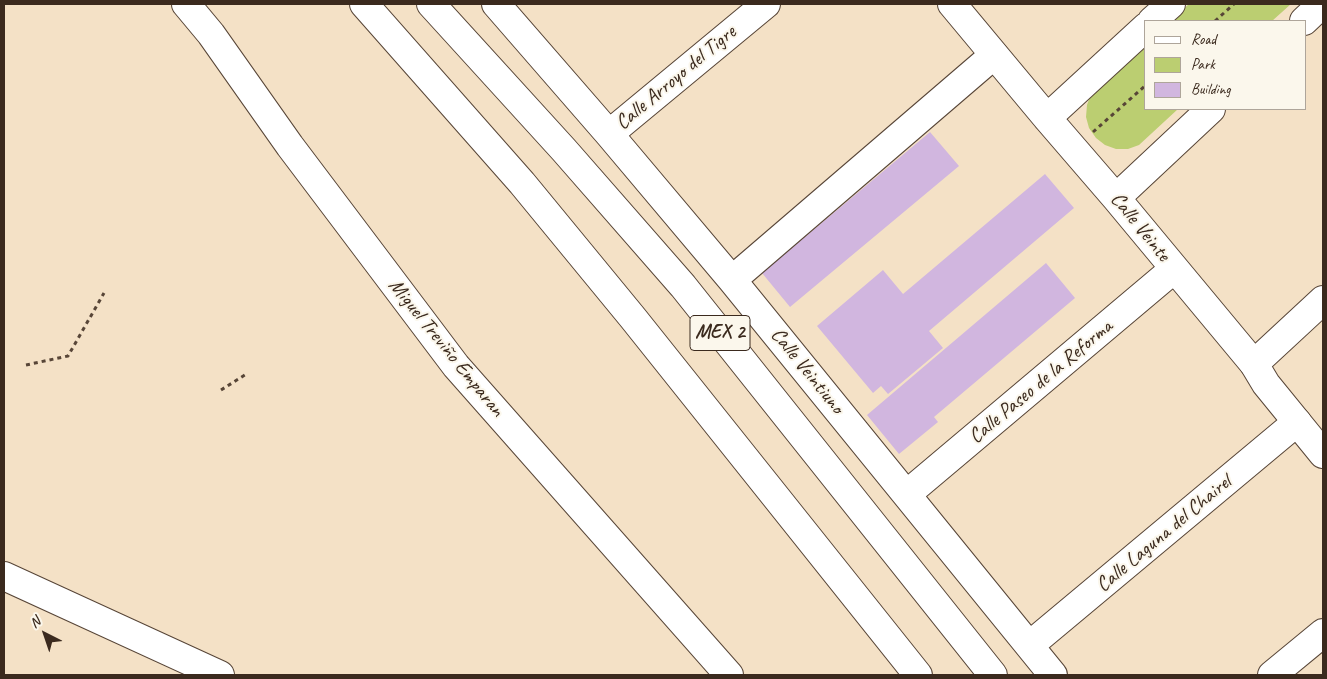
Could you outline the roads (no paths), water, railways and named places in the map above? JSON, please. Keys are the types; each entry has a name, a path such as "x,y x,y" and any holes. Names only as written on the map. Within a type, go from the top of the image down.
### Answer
{"main road":[{"name":"Miguel Treviño Emparan","path":"186,4 211,34 290,146 456,366 728,675"},
{"name":"MEX 2","path":"364,4 522,183 633,318 918,675"},
{"name":"MEX 2","path":"431,4 564,150 683,286 993,675"},
{"name":"Calle Veintiuno","path":"498,4 732,280 1053,675"},
{"name":"Calle Arroyo del Tigre","path":"609,134 766,4"},
{"name":"Calle Veinte","path":"952,4 1254,364 1266,384 1323,454"},
{"path":"1153,20 1171,4"},
{"path":"1305,20 1322,4"},
{"path":"1047,118 1144,29"},
{"path":"732,280 994,55"},
{"path":"1116,198 1210,110"},
{"name":"Calle Paseo de la Reforma","path":"907,494 1174,269"},
{"path":"1254,364 1323,300"},
{"name":"Calle Laguna del Chairel","path":"1030,645 1298,422"},
{"path":"4,576 220,675"},
{"path":"1272,675 1323,633"}]}
